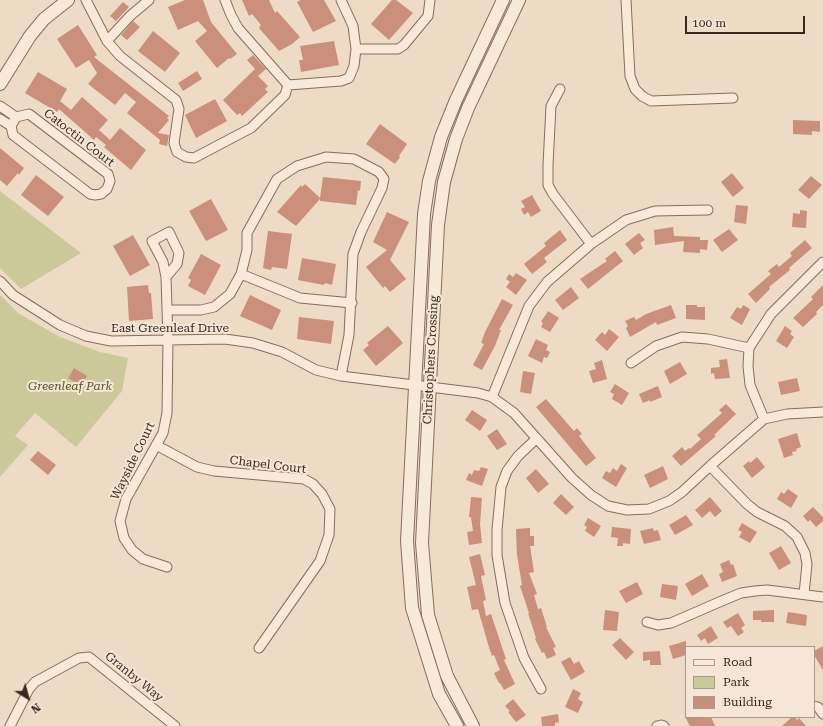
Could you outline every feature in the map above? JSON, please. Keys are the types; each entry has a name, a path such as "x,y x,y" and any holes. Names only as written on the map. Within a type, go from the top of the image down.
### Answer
{"street":[{"path":"0,84 30,36 44,19 68,0"},
{"path":"86,0 107,41 120,56 176,100 179,109 174,143 177,152 186,157 194,158 251,128 285,95 288,85"},
{"path":"107,41 130,16 149,0"},
{"path":"225,0 238,28 288,85"},
{"path":"288,85 340,81 349,78 354,66 356,50 353,26 341,0"},
{"path":"356,50 398,48 404,45 428,16 430,0"},
{"name":"Christophers Crossing","path":"457,726 439,694 412,608 407,541 424,214 429,181 441,137 456,100 503,0"},
{"name":"Christophers Crossing","path":"473,726 447,676 428,615 422,543 438,225 444,182 456,139 468,108 519,0"},
{"path":"626,0 630,76 635,90 651,101 733,98"},
{"path":"560,89 551,106 548,185 552,194 591,244"},
{"path":"0,106 16,117 11,126"},
{"name":"Catoctin Court","path":"0,118 11,126 13,135 90,194 100,194 107,189 110,181 108,174 29,114 16,117"},
{"path":"167,310 201,310 214,307 230,294 241,274 247,250 247,233 278,179 297,166 326,157 354,159 379,172 384,179 382,188 361,232 353,254 352,303 349,335 341,376"},
{"path":"492,397 529,306 548,282 591,244 626,220 655,211 708,210"},
{"path":"764,419 750,385 748,366 749,348 771,314 823,262"},
{"path":"241,274 300,298 352,303"},
{"name":"Wayside Court","path":"166,277 168,340 167,413 163,433 126,499 120,521 124,538 132,550 143,559 167,567"},
{"name":"East Greenleaf Drive","path":"0,282 13,295 60,325 86,336 111,341 225,339 252,343 282,352 316,370 341,376 415,386 430,386 478,393 492,397 514,413 572,478 591,495 608,506 627,510 649,509 669,501 682,492 764,419 787,414 823,412"},
{"path":"631,362 656,346 682,337 708,339 749,348"},
{"path":"536,439 518,456 507,471 501,487 497,530 497,555 507,610 524,658 541,689"},
{"name":"Chapel Court","path":"156,445 197,467 304,479 313,484 322,494 330,509 329,535 320,561 259,648"},
{"path":"710,466 747,504 757,512 785,526 797,537 805,553 807,564 804,594"},
{"path":"647,622 658,625 671,623 741,593 767,590 823,597"},
{"name":"Granby Way","path":"10,726 29,689 35,682 79,658 89,657 175,726"},
{"path":"815,706 818,707 823,714"},
{"path":"657,726 664,726"}],"green space":[{"path":"0,191 81,253 21,289 0,268"},
{"name":"Greenleaf Park","path":"0,295 18,313 60,337 100,352 128,358 122,391 76,447 35,413 15,436 28,445 0,477"}],"building":[{"path":"185,0 203,0 211,22 237,54 230,59 229,58 217,68 195,41 207,31 198,21 178,30 168,7"},
{"path":"242,0 269,0 275,13 277,11 300,37 292,44 279,51 259,28 261,25 252,14 249,16"},
{"path":"301,0 324,0 336,21 313,32 297,2"},
{"path":"392,0 396,0 413,13 389,40 371,24"},
{"path":"123,2 129,7 116,21 110,16"},
{"path":"133,21 140,27 127,40 121,35"},
{"path":"78,25 97,55 94,57 169,116 167,118 169,120 158,133 169,135 167,146 159,144 160,140 127,113 136,102 125,93 115,105 88,84 97,73 89,60 76,68 57,39"},
{"path":"153,31 180,53 165,72 138,51"},
{"path":"334,41 339,65 301,72 299,60 303,60 300,46"},
{"path":"253,55 266,69 258,76 268,86 265,89 268,92 242,116 240,113 237,115 223,100 255,69 247,60"},
{"path":"197,71 202,79 183,91 178,83"},
{"path":"38,72 67,89 60,101 71,110 82,97 108,120 99,130 110,140 120,128 146,150 131,170 104,147 106,145 96,137 94,140 59,109 57,112 25,93"},
{"path":"215,99 227,121 196,138 185,115"},
{"path":"793,120 820,121 820,132 812,131 812,135 793,134"},
{"path":"380,124 407,144 395,164 366,144"},
{"path":"0,148 24,168 7,186 0,180"},
{"path":"732,173 744,188 733,197 721,182"},
{"path":"36,175 64,197 48,216 21,195"},
{"path":"811,176 822,185 809,199 798,190"},
{"path":"323,177 361,181 356,205 320,201 320,199 296,226 277,212 301,185 302,187 305,184 320,198"},
{"path":"532,195 541,211 531,217 528,212 524,215 521,209 525,207 521,201"},
{"path":"211,199 228,230 206,241 189,211"},
{"path":"736,205 748,206 746,224 734,222"},
{"path":"800,210 807,211 806,228 792,227 793,213 800,214"},
{"path":"387,212 409,222 390,260 406,279 390,292 385,286 383,288 366,267 387,250 373,242"},
{"path":"673,227 674,236 700,237 700,240 708,240 707,250 700,249 700,253 683,252 684,241 655,245 654,230"},
{"path":"729,229 738,240 722,252 713,240"},
{"path":"560,230 567,240 544,258 547,262 532,274 524,264 546,246 544,243"},
{"path":"268,231 292,234 287,269 272,267 271,270 263,268"},
{"path":"639,233 645,240 640,243 643,248 634,255 625,244"},
{"path":"133,235 150,265 130,276 113,246"},
{"path":"805,240 812,248 789,268 790,270 769,287 770,289 756,303 748,294 771,274 768,271 777,264 779,267 792,256 790,253"},
{"path":"615,251 623,261 588,289 580,279 607,261 605,259"},
{"path":"201,254 221,265 205,295 188,286 191,280 188,278"},
{"path":"302,258 336,264 332,285 298,280"},
{"path":"516,273 527,280 516,295 506,287 510,282 506,279 509,274 513,277"},
{"path":"148,285 149,293 151,293 153,319 129,321 127,287"},
{"path":"823,285 823,305 816,312 817,314 803,327 793,318 813,299 811,297"},
{"path":"571,287 579,298 563,310 555,300"},
{"path":"250,295 281,310 272,330 240,316"},
{"path":"502,299 513,305 499,330 501,330 495,346 482,370 473,365 484,344 481,343 485,332"},
{"path":"671,305 676,318 657,325 656,322 630,337 626,328 628,326 625,321 634,317 636,320 646,314"},
{"path":"686,305 705,307 705,320 686,319"},
{"path":"743,305 750,309 742,325 730,318 737,307 741,309"},
{"path":"548,311 559,318 550,332 541,327 543,323 541,322"},
{"path":"299,317 334,321 331,344 297,339"},
{"path":"388,326 403,343 376,366 363,350 369,345 367,343"},
{"path":"785,326 792,331 790,334 794,337 787,348 776,341"},
{"path":"609,329 619,337 607,351 595,340 602,332 605,335"},
{"path":"536,339 548,345 546,350 550,352 547,358 544,357 542,363 528,356"},
{"path":"727,359 730,378 715,379 714,373 711,374 711,368 720,367 719,360"},
{"path":"602,360 607,379 593,383 589,371 596,369 594,363"},
{"path":"680,362 687,374 670,384 664,371"},
{"path":"74,368 87,376 81,386 68,378"},
{"path":"523,371 535,373 531,394 520,392"},
{"path":"797,378 800,391 781,395 778,382"},
{"path":"615,384 629,393 622,405 612,399 614,394 610,392"},
{"path":"658,386 662,397 643,403 639,394"},
{"path":"546,399 574,431 577,428 582,434 579,436 596,458 586,466 536,407"},
{"path":"726,404 736,414 714,435 716,436 681,466 672,456 682,447 685,451 689,448 690,449 701,439 697,435 722,413 719,410"},
{"path":"472,410 487,420 480,431 465,420"},
{"path":"497,429 507,444 497,450 487,436"},
{"path":"797,433 801,447 796,449 797,451 792,452 793,455 784,458 778,439"},
{"path":"38,451 56,465 48,475 30,460"},
{"path":"757,457 765,467 752,478 743,466 749,461 750,463"},
{"path":"621,464 627,468 616,487 602,478 606,471 610,473 613,468 617,471"},
{"path":"663,466 668,479 650,488 644,475"},
{"path":"481,467 488,469 482,486 466,480 469,473 472,475 474,470 479,471"},
{"path":"536,469 549,484 538,493 526,478"},
{"path":"788,489 798,496 791,508 777,499 781,492 784,494"},
{"path":"561,494 574,507 566,515 553,503"},
{"path":"471,497 482,498 480,524 482,543 469,545 467,532 473,531 471,517 469,517"},
{"path":"710,497 722,511 715,517 710,511 702,518 695,510"},
{"path":"813,507 823,517 823,521 816,527 810,520 808,522 803,516"},
{"path":"686,515 693,525 675,535 669,525"},
{"path":"588,518 601,526 594,537 585,531 587,527 584,525"},
{"path":"742,523 757,532 750,543 739,537 742,532 738,530"},
{"path":"612,527 631,529 630,544 623,543 623,546 617,546 618,538 611,537"},
{"path":"530,528 530,536 534,536 534,546 530,546 534,572 529,573 537,594 534,595 538,609 541,608 546,627 556,647 553,648 556,655 547,659 544,652 542,653 535,639 529,613 520,586 522,585 517,555 516,529"},
{"path":"653,528 654,531 658,530 661,540 644,544 640,531"},
{"path":"781,546 791,563 779,570 769,553"},
{"path":"480,554 485,575 481,576 486,600 483,601 486,616 491,614 506,659 504,660 515,684 504,690 494,673 500,670 494,655 492,656 478,609 472,610 467,587 476,585 469,557"},
{"path":"729,560 731,565 733,564 737,576 722,582 719,574 723,572 720,564"},
{"path":"702,574 709,586 692,596 685,584"},
{"path":"637,582 643,594 626,603 619,591"},
{"path":"662,584 678,586 676,600 660,597"},
{"path":"605,610 619,612 617,631 603,630"},
{"path":"774,610 774,622 761,622 761,620 753,620 753,611"},
{"path":"788,612 807,615 806,626 786,623"},
{"path":"738,613 745,625 741,628 744,632 738,636 731,626 727,628 723,622"},
{"path":"711,626 718,638 708,644 705,638 701,641 697,635"},
{"path":"620,638 634,652 626,660 612,645"},
{"path":"686,641 685,655 673,659 669,646"},
{"path":"823,646 823,670 815,657 815,650"},
{"path":"660,651 661,665 650,665 650,660 643,661 643,652"},
{"path":"570,657 574,664 579,661 585,672 571,680 561,662"},
{"path":"573,689 581,693 578,699 583,702 578,713 565,707"},
{"path":"513,699 526,715 516,722 508,712 510,711 505,706"},
{"path":"558,714 559,722 555,723 555,726 542,726 541,717"},
{"path":"686,718 711,718 715,726 690,726"},
{"path":"791,718 795,718 797,720 799,718 806,726 782,726"}]}
